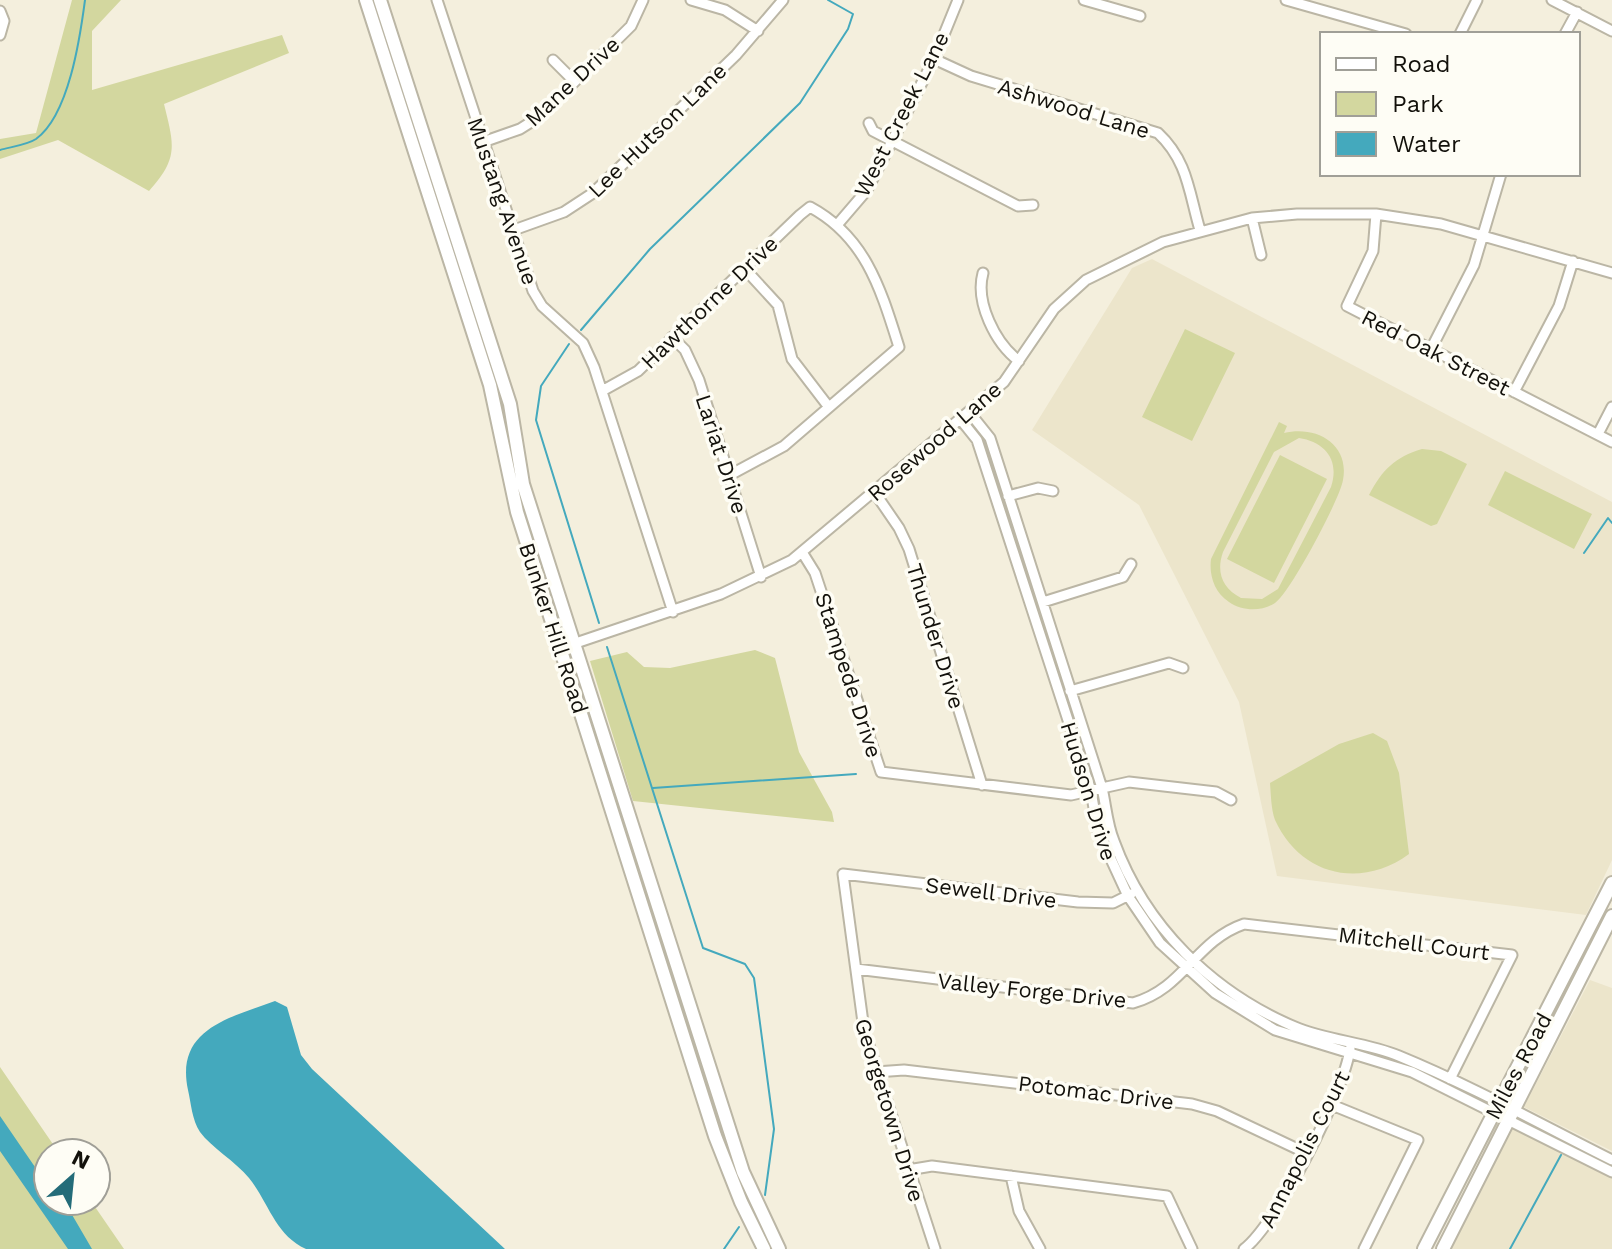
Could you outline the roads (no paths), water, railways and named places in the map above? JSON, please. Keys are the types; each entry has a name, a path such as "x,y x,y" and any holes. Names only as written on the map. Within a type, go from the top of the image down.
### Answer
{"main road":[{"name":"Bunker Hill Road","path":"366,0 490,385 511,490 568,647 742,1169 779,1249"},
{"name":"Bunker Hill Road","path":"380,0 510,404 523,484 568,647 715,1136 741,1202 764,1249"},
{"name":"Miles Road","path":"1424,1249 1612,883"},
{"name":"Miles Road","path":"1443,1249 1612,916"},
{"path":"1559,986 1573,994"}],"street":[{"name":"Mustang Avenue","path":"437,0 533,291 542,306 583,343 602,391 673,612"},
{"name":"Mane Drive","path":"483,142 530,124 631,26 643,0"},
{"path":"691,0 725,10 758,31"},
{"name":"Lee Hutson Lane","path":"511,231 564,212 593,193 758,31 783,0"},
{"name":"West Creek Lane","path":"837,225 867,190 934,59 958,0"},
{"path":"1084,0 1140,16"},
{"path":"1286,0 1399,32"},
{"path":"1461,32 1477,0"},
{"path":"1552,0 1612,31"},
{"path":"1566,32 1577,12"},
{"path":"0,35 2,16"},
{"name":"Ashwood Lane","path":"934,59 971,76 1158,133 1185,167 1200,230"},
{"path":"553,60 574,81"},
{"path":"869,123 873,131 1018,206 1033,205"},
{"path":"1431,349 1474,265 1500,176"},
{"name":"Hawthorne Drive","path":"602,391 638,371 810,207 837,225"},
{"name":"Rosewood Lane","path":"568,647 673,612 761,577 802,552 1004,382 1054,309 1086,280 1163,242 1252,218 1297,214 1376,214 1441,224 1612,273"},
{"name":"Red Oak Street","path":"1376,214 1373,251 1347,306 1612,442"},
{"path":"1252,218 1261,255"},
{"path":"728,476 784,446 899,347 877,278 860,248 837,225"},
{"path":"1514,392 1559,306 1573,261"},
{"path":"744,268 778,305 792,359 828,406"},
{"path":"983,273 980,285 995,334 1002,349 1019,361"},
{"name":"Lariat Drive","path":"672,337 685,350 699,380 761,577"},
{"path":"1598,434 1612,407"},
{"name":"Hudson Drive","path":"970,413 990,438 1102,788 1113,840 1132,893"},
{"name":"Hudson Drive","path":"961,420 977,440 1091,791 1098,831 1132,893 1189,964 1215,993 1275,1030 1412,1072 1612,1160"},
{"path":"1008,496 1038,488 1053,491"},
{"name":"Thunder Drive","path":"875,493 909,549 982,785"},
{"name":"Stampede Drive","path":"802,552 815,573 881,772 1071,795 1129,782 1216,792 1231,800"},
{"path":"1043,602 1123,577 1131,564"},
{"path":"1070,691 1169,663 1183,668"},
{"name":"Sewell Drive","path":"843,874 1078,902 1113,903 1132,893"},
{"name":"Georgetown Drive","path":"843,874 864,1030 935,1249"},
{"name":"Mitchell Court","path":"1189,964 1212,939 1244,924 1512,955 1450,1079"},
{"name":"Hudson Drive","path":"1189,964 1229,991 1297,1028 1397,1055 1450,1079 1496,1108"},
{"name":"Valley Forge Drive","path":"856,969 1133,1003 1169,988 1189,964"},
{"name":"Annapolis Court","path":"1244,1249 1270,1223 1332,1105 1344,1079 1351,1042"},
{"name":"Potomac Drive","path":"876,1072 904,1070 1192,1104 1217,1111 1306,1153"},
{"path":"1332,1105 1418,1140 1364,1249"},
{"name":"Hudson Drive","path":"1511,1115 1612,1172"},
{"path":"908,1170 932,1166 1167,1196 1192,1249"},
{"path":"1011,1176 1019,1211 1040,1249"}],"water":[{"path":"275,1001 287,1007 301,1055 312,1069 505,1249 306,1249 287,1236 249,1178 200,1132 192,1111 186,1069 190,1053 209,1029"},
{"path":"0,1116 32,1163 32,1197 0,1151"},
{"path":"46,1217 73,1217 92,1249 68,1249"}],"waterway":[{"path":"0,150 36,139 57,112 71,75 85,0"},
{"path":"581,330 650,249 800,103 848,29 853,14 828,0"},
{"path":"569,344 541,386 536,420 599,623"},
{"path":"1584,553 1608,518 1612,523"},
{"path":"607,647 703,948 745,964 754,978 774,1129 765,1195"},
{"path":"653,788 856,774"},
{"path":"1510,1249 1561,1155"},
{"path":"724,1249 739,1227"}]}
